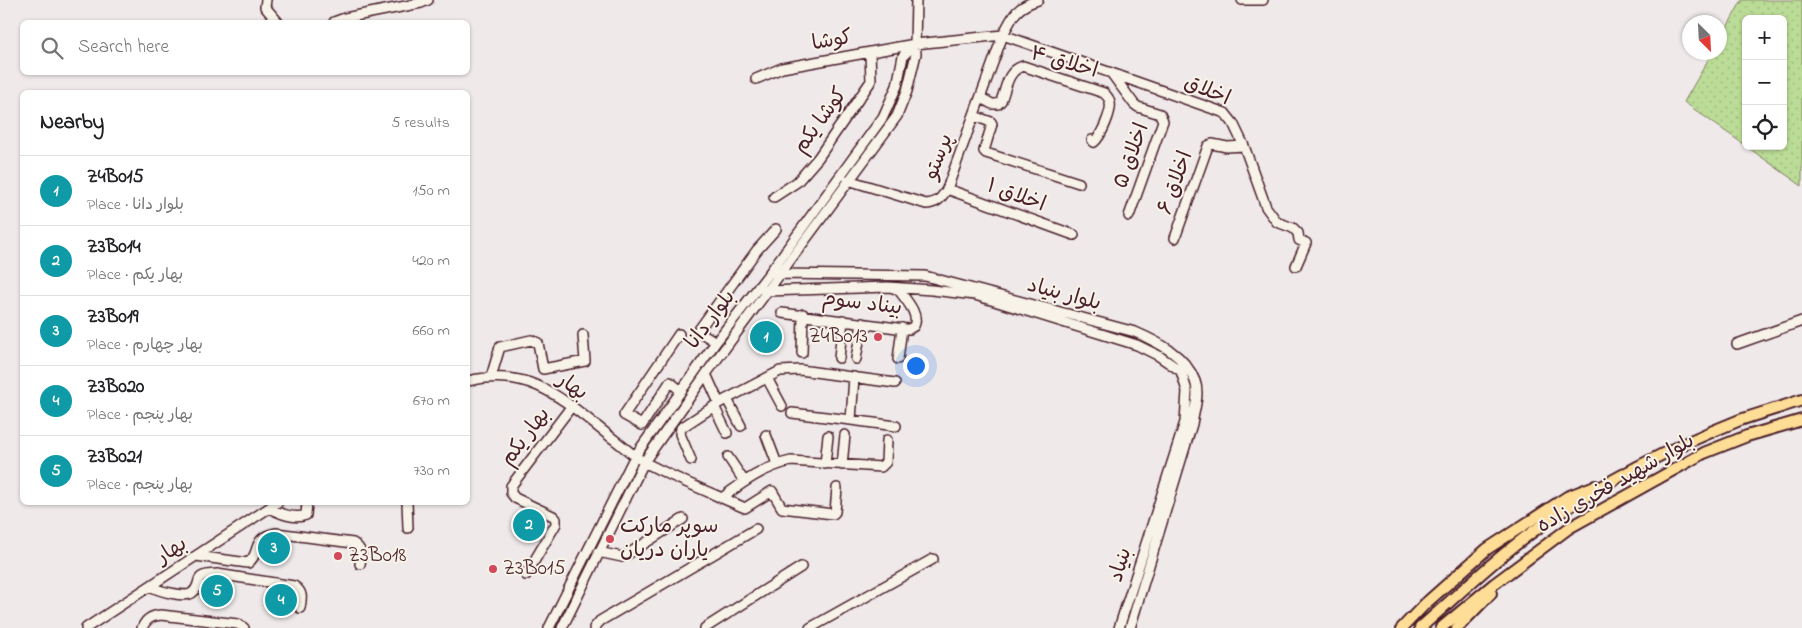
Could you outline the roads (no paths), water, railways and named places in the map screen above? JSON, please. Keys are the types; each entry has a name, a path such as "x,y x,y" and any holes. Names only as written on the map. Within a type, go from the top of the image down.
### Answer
{"main road":[{"name":"بلوار شهید فخری زاده","path":"1420,628 1501,556 1546,523 1622,475 1699,438 1742,420 1802,400"},
{"name":"بلوار شهید فخری زاده","path":"1441,628 1569,528 1704,453 1747,436 1802,420"},
{"path":"1402,628 1425,604 1487,550 1567,498 1622,475"},
{"path":"1457,628 1518,566"}],"street":[{"path":"266,0 265,7 276,20"},
{"path":"340,20 428,0"},
{"path":"916,0 915,44 1003,35"},
{"name":"پرستو","path":"848,180 926,204 934,204 941,199 947,189 1003,35 1013,14 1020,7 1038,0"},
{"path":"1242,0 1263,0"},
{"name":"اخلاق","path":"1003,35 1225,113 1233,123 1244,146 1266,207 1277,222 1293,228 1298,233 1299,240 1306,243 1296,266"},
{"name":"کوشا","path":"756,79 782,68 915,44"},
{"name":"بلوار دانا","path":"562,628 644,462 763,289 896,116 907,91 916,54 915,44"},
{"name":"بلوار دانا","path":"775,273 883,117 897,86 903,56 915,44"},
{"name":"کوشا یکم","path":"774,197 797,182 818,158 872,81 870,52"},
{"name":"اخلاق ۴","path":"981,98 992,104 998,104 1012,72 1016,68 1023,66 1104,92 1111,105 1109,114 1098,139 1094,142 1092,140"},
{"name":"اخلاق ۵","path":"1112,74 1134,104 1160,114 1163,121 1129,216"},
{"path":"974,116 992,124 984,151 986,153 1079,183"},
{"name":"اخلاق ۶","path":"1175,238 1208,146 1212,144 1227,147 1244,146"},
{"name":"اخلاق ۱","path":"947,189 1074,235"},
{"path":"716,342 698,331 757,250 776,229"},
{"name":"بلوار بنیاد","path":"775,273 924,276 1135,332 1157,341 1174,353 1186,367 1195,382 1196,401 1192,424 1160,512"},
{"name":"بلوار بنیاد","path":"763,289 888,287 975,295 1137,345 1159,356 1181,372 1188,392 1185,422 1160,512"},
{"name":"بیناد سوم","path":"782,313 803,314 902,328 914,326 916,321 914,314 898,289 888,287"},
{"name":"بلوار دانا","path":"549,628 635,456 680,390 716,342 763,289"},
{"path":"802,353 803,314"},
{"path":"839,358 843,320"},
{"path":"1737,344 1802,321"},
{"path":"856,359 862,323"},
{"path":"898,359 902,328"},
{"path":"679,334 624,414 642,425 670,382 680,390"},
{"path":"491,377 500,347 531,340 538,343 543,368 585,361 583,335"},
{"path":"691,460 680,430 720,403 780,372 800,370 894,383"},
{"path":"706,374 720,403 727,433"},
{"name":"بهار","path":"470,381 491,377 514,378 532,382 548,390 644,462 745,508 772,491 782,508 830,514 835,512 837,488"},
{"path":"851,420 854,377"},
{"path":"767,378 782,406"},
{"path":"720,403 741,426"},
{"name":"بهار یکم","path":"526,575 556,524 552,516 515,498 511,493 511,486 571,407"},
{"path":"792,413 896,426"},
{"path":"766,435 776,464"},
{"path":"824,464 828,436"},
{"path":"842,465 845,436"},
{"path":"722,498 744,481 776,464 791,461 882,467 886,462 887,440"},
{"path":"728,457 744,481"},
{"name":"بهار","path":"86,628 274,505"},
{"path":"269,508 281,514 302,517 306,515 307,505"},
{"path":"407,505 408,528"},
{"path":"1130,628 1160,512"},
{"name":"بنیاد","path":"1119,628 1160,512"},
{"path":"598,552 622,556 628,554 684,520"},
{"path":"594,628 600,621 756,529"},
{"path":"196,556 248,562 253,559 260,540 267,535 276,533 353,543 359,546 362,553 360,564"},
{"path":"810,628 933,559"},
{"path":"705,628 801,568"},
{"path":"151,586 159,591 189,594 194,592 199,578 206,574 217,574 294,586 300,590 303,597 300,608"},
{"path":"142,628 145,622 152,616 161,615 238,624 244,628"}],"place":[{"name":"Z4B015","path":"766,337"},
{"name":"Z4B013","path":"878,337"},
{"name":"Z3B014","path":"529,525"},
{"name":"سوپر مارکت یاران دریان","path":"610,539"},
{"name":"Z3B019","path":"274,548"},
{"name":"Z3B018","path":"338,556"},
{"name":"Z3B015","path":"493,569"},
{"name":"Z3B021","path":"217,591"},
{"name":"Z3B020","path":"281,600"}]}
